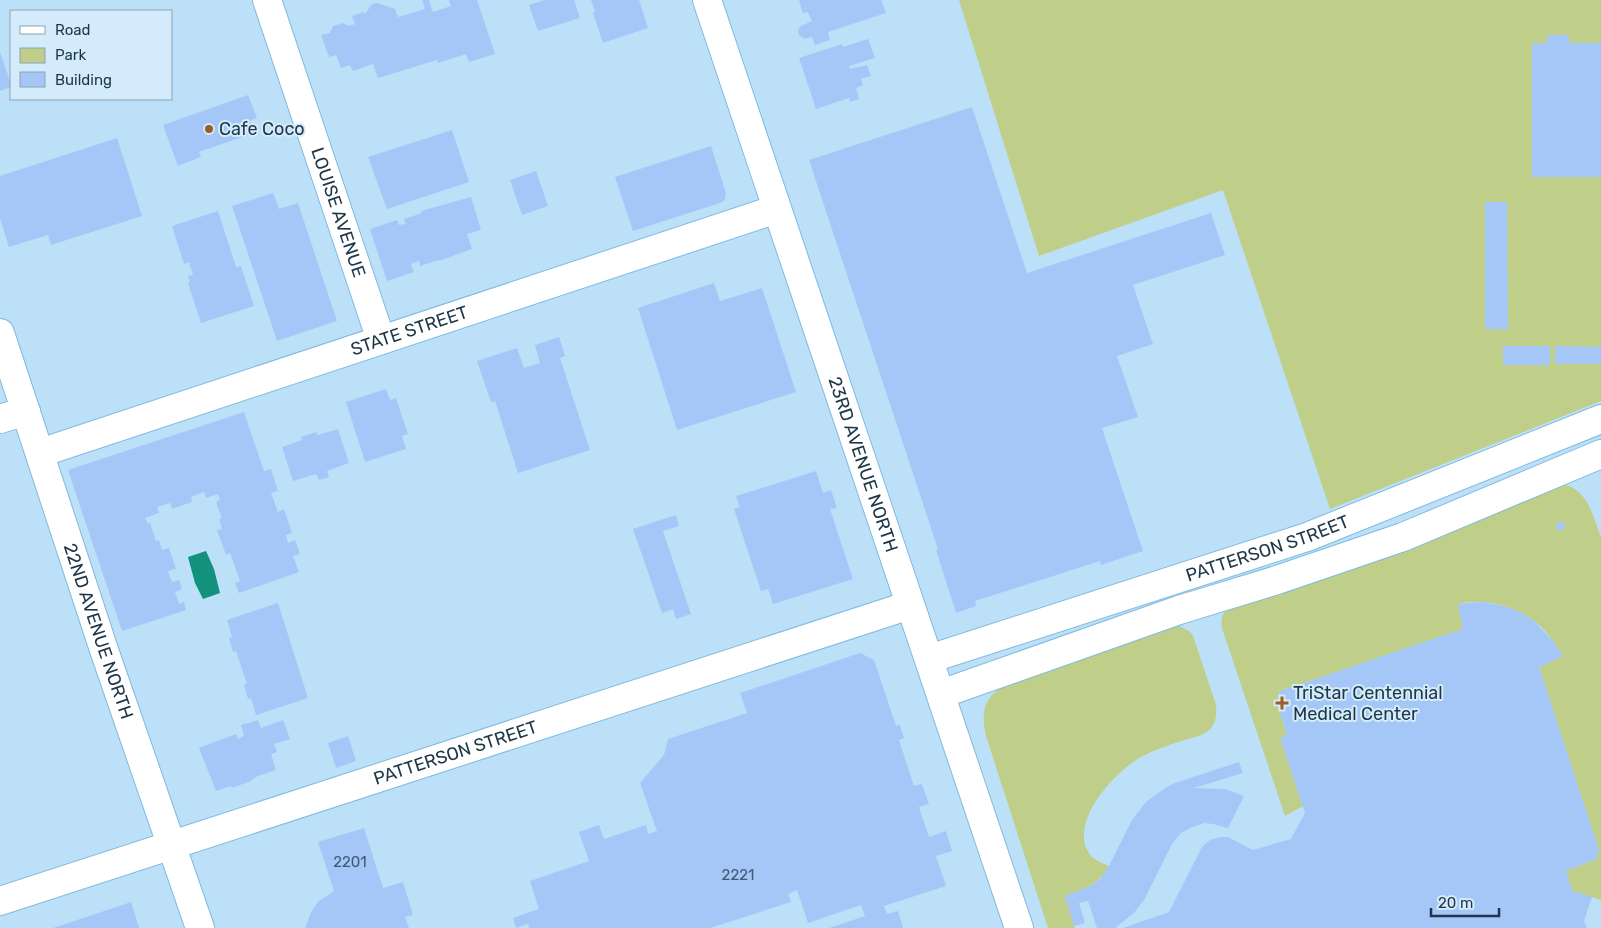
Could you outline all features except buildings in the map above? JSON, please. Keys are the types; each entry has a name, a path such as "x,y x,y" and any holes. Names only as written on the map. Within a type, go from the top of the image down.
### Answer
{"street":[{"name":"LOUISE AVENUE","path":"267,0 381,340"},
{"name":"23RD AVENUE NORTH","path":"707,0 1019,928"},
{"name":"STATE STREET","path":"40,453 777,209"},
{"name":"22ND AVENUE NORTH","path":"0,333 103,647 200,928"},
{"path":"0,419 26,410"},
{"name":"PATTERSON STREET","path":"929,659 1307,537 1591,423"},
{"path":"940,694 1179,610 1277,580 1403,537 1598,463 1591,423"},
{"name":"PATTERSON STREET","path":"0,901 910,605"}],"green space":[{"path":"959,0 1601,0 1601,401 1330,509 1223,190 1039,256"},
{"path":"1566,485 1574,488 1585,499 1601,537 1601,900 1572,891 1566,871 1594,860 1599,851 1539,667 1562,656 1549,636 1531,618 1501,605 1479,602 1458,604 1463,629 1280,691 1277,702 1287,736 1281,738 1303,806 1285,816 1222,628 1223,614 1226,610 1552,488"},
{"path":"1179,626 1189,631 1193,636 1216,705 1215,722 1202,735 1164,747 1141,757 1118,774 1107,787 1088,815 1084,830 1085,844 1092,857 1109,866 1100,878 1085,889 1065,896 1075,928 1048,928 986,736 985,707 992,695 1004,686"}],"shaded area":[{"path":"206,551 214,569 220,593 203,599 195,583 188,557"}],"place":[{"name":"Cafe Coco","path":"209,129"},
{"name":"TriStar Centennial Medical Center","path":"1282,703"}]}
